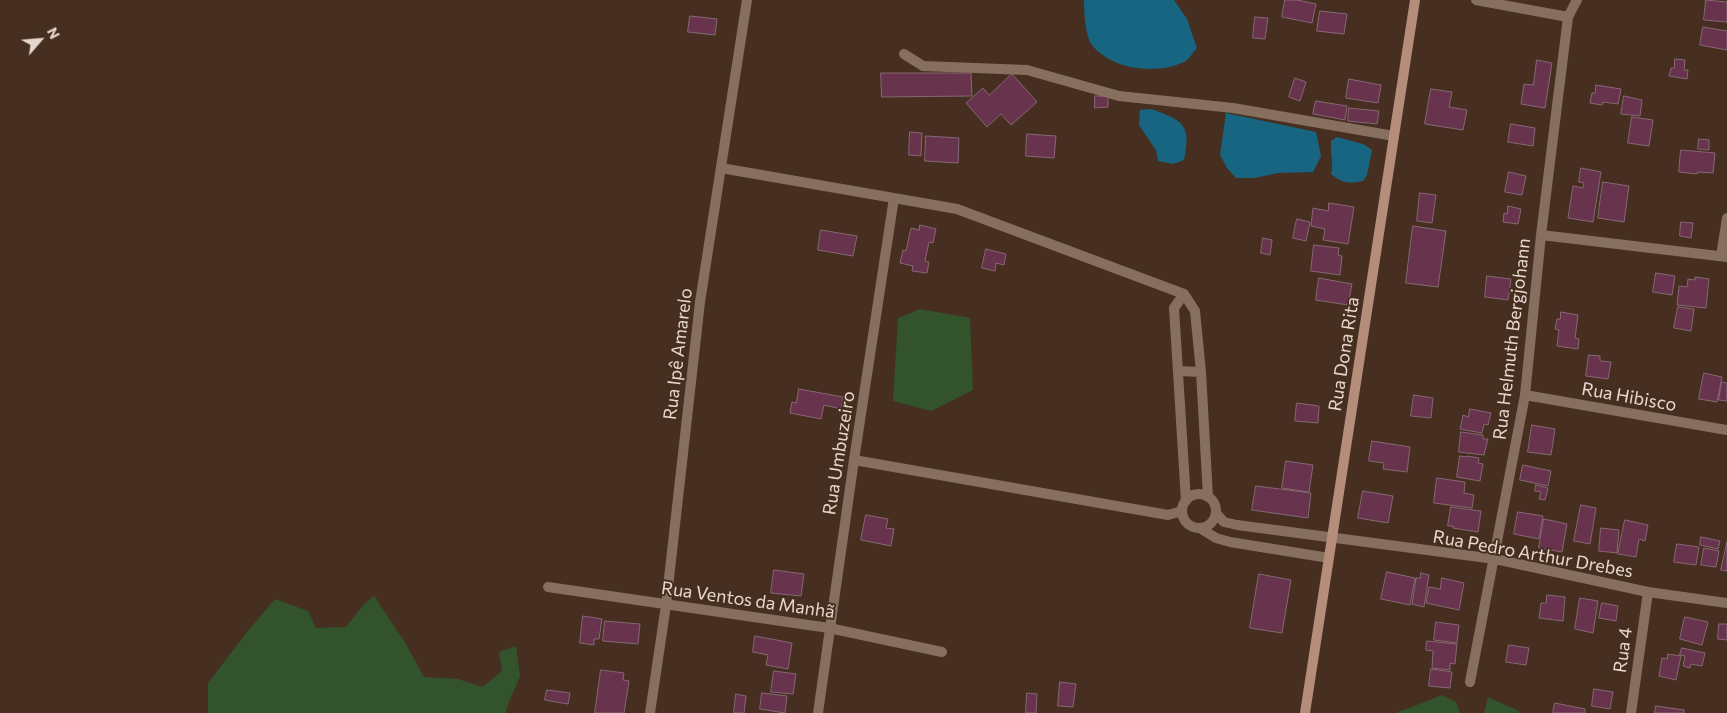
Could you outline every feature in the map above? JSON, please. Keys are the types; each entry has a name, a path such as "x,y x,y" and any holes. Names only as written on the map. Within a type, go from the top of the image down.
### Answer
{"main road":[{"name":"Rua Dona Rita","path":"1305,713 1415,0"}],"street":[{"name":"Rua Ipê Amarelo","path":"650,713 666,605 699,312 747,0"},
{"path":"1476,0 1568,17"},
{"name":"Rua Helmuth Bergjohann","path":"1470,682 1525,395 1568,17 1576,0"},
{"path":"904,54 923,66 1027,70 1118,96 1233,108 1394,136"},
{"path":"721,168 958,209 1184,294 1195,311 1201,372 1208,497"},
{"name":"Rua Umbuzeiro","path":"818,713 829,628 894,198"},
{"path":"1542,235 1724,256 1727,218"},
{"path":"1184,294 1174,308 1186,501 1182,512 1186,522 1216,538 1230,542 1329,558"},
{"path":"1179,371 1201,372"},
{"name":"Rua Hibisco","path":"1525,395 1727,430"},
{"path":"854,460 1168,515 1182,512"},
{"path":"1186,501 1196,495 1208,497 1212,501 1216,513 1210,524 1200,528"},
{"name":"Rua Pedro Arthur Drebes","path":"1216,513 1224,522 1237,525 1494,559 1648,592 1727,603"},
{"name":"Rua Ventos da Manhã","path":"548,587 829,628 942,652"},
{"name":"Rua 4","path":"1631,713 1648,592"}],"green space":[{"path":"920,309 970,318 973,390 931,411 893,401 898,318"},
{"path":"374,596 406,644 424,677 458,679 482,687 502,671 499,652 516,646 520,676 506,713 208,713 208,683 275,599 308,611 316,628 346,627 364,604"},
{"path":"1442,695 1456,702 1460,713 1396,713"},
{"path":"1488,697 1519,711 1519,713 1484,713"}],"water":[{"path":"1084,0 1174,0 1187,19 1197,48 1186,61 1161,68 1135,68 1111,60 1092,45 1090,41 1085,23"},
{"path":"1151,109 1177,120 1182,125 1187,138 1184,160 1173,164 1158,161 1156,150 1139,125 1140,110"},
{"path":"1226,113 1316,132 1321,156 1313,172 1278,173 1254,178 1236,178 1227,168 1220,155"},
{"path":"1337,137 1363,144 1372,150 1367,175 1363,181 1345,182 1331,174 1331,141"}],"building":[{"path":"1285,0 1297,0 1316,4 1312,23 1282,17"},
{"path":"1706,0 1727,2 1727,22 1704,20"},
{"path":"1320,11 1347,14 1344,34 1317,31"},
{"path":"690,16 717,19 715,35 688,32"},
{"path":"1255,17 1268,18 1265,39 1253,38"},
{"path":"1703,27 1727,31 1727,50 1700,45"},
{"path":"1675,59 1685,60 1684,70 1688,70 1687,79 1669,76 1671,68 1674,68"},
{"path":"1537,60 1552,63 1545,108 1521,104 1524,84 1533,85"},
{"path":"881,73 971,73 972,96 882,97"},
{"path":"1012,74 1037,102 1011,125 1001,114 987,127 966,103 983,88 989,95"},
{"path":"1295,78 1306,82 1300,101 1289,97"},
{"path":"1349,79 1381,85 1378,103 1346,98"},
{"path":"1596,85 1621,89 1618,104 1603,102 1602,105 1590,103 1592,93 1595,93"},
{"path":"1431,89 1452,92 1449,107 1467,110 1463,130 1425,124"},
{"path":"1095,96 1108,96 1108,107 1095,108"},
{"path":"1624,96 1642,100 1640,116 1621,114"},
{"path":"1316,101 1347,106 1345,120 1313,114"},
{"path":"1349,108 1379,111 1377,124 1348,121"},
{"path":"1632,117 1653,120 1649,146 1628,143"},
{"path":"1511,124 1535,128 1533,146 1508,142"},
{"path":"910,132 922,133 921,156 909,155"},
{"path":"1027,134 1056,136 1054,158 1026,156"},
{"path":"926,136 959,138 958,163 925,161"},
{"path":"1699,139 1709,140 1709,150 1698,149"},
{"path":"1681,150 1715,153 1713,173 1679,172"},
{"path":"1581,168 1601,172 1593,222 1568,218 1573,186 1583,188 1584,183 1579,182"},
{"path":"1509,172 1526,176 1522,195 1505,192"},
{"path":"1603,182 1629,186 1624,222 1598,218"},
{"path":"1420,193 1436,195 1432,223 1417,221"},
{"path":"1329,203 1354,207 1348,244 1323,240 1325,229 1311,226 1313,208 1328,211"},
{"path":"1508,206 1521,209 1518,224 1503,222 1504,213 1507,214"},
{"path":"1297,219 1310,222 1306,241 1293,238"},
{"path":"1681,222 1693,223 1691,238 1680,236"},
{"path":"920,225 936,229 933,243 929,242 925,261 929,262 927,273 912,271 913,266 900,263 903,250 906,251 911,228 919,230"},
{"path":"1413,226 1446,231 1438,287 1406,283"},
{"path":"821,230 857,236 853,256 818,250"},
{"path":"1263,238 1272,240 1270,255 1261,253"},
{"path":"1314,245 1339,248 1338,255 1342,256 1340,275 1311,271"},
{"path":"986,249 1006,254 1004,265 996,263 995,271 982,268"},
{"path":"1656,273 1675,276 1672,295 1653,292"},
{"path":"1487,276 1511,279 1508,300 1485,297"},
{"path":"1695,277 1709,279 1706,308 1677,305 1679,286 1687,287 1688,279 1695,280"},
{"path":"1319,278 1352,284 1348,305 1316,300"},
{"path":"1678,307 1694,309 1691,331 1674,328"},
{"path":"1561,312 1578,315 1575,338 1579,339 1578,349 1557,346 1559,330 1555,329"},
{"path":"1589,355 1600,356 1600,361 1611,362 1608,379 1586,376"},
{"path":"1704,373 1722,377 1717,402 1699,399"},
{"path":"1722,382 1727,383 1727,401 1719,400"},
{"path":"799,389 843,397 841,409 824,405 821,419 790,413 792,402 796,403"},
{"path":"1414,395 1433,398 1431,418 1411,416"},
{"path":"1297,403 1319,406 1318,423 1295,421"},
{"path":"1470,409 1491,413 1488,425 1484,424 1482,433 1460,429 1463,415 1468,417"},
{"path":"1532,425 1555,429 1551,455 1528,452"},
{"path":"1461,432 1483,435 1483,439 1488,439 1484,455 1459,452"},
{"path":"1372,441 1410,447 1407,472 1383,469 1384,463 1369,461"},
{"path":"1460,456 1479,458 1478,463 1483,464 1480,481 1457,477"},
{"path":"1286,461 1313,465 1309,492 1282,488"},
{"path":"1523,465 1551,471 1548,486 1520,480"},
{"path":"1437,478 1465,482 1464,493 1474,495 1472,508 1434,503"},
{"path":"1536,485 1548,488 1545,500 1539,499 1541,492 1535,491"},
{"path":"1256,486 1311,493 1308,518 1252,510"},
{"path":"1363,491 1393,496 1388,523 1358,518"},
{"path":"1581,505 1596,508 1590,544 1574,541"},
{"path":"1451,507 1481,511 1478,532 1448,526"},
{"path":"1518,512 1543,516 1539,539 1514,534"},
{"path":"866,515 888,519 886,528 894,529 891,546 861,540"},
{"path":"1544,519 1567,524 1562,552 1539,548"},
{"path":"1625,520 1648,525 1645,541 1639,539 1636,557 1618,554"},
{"path":"1601,528 1619,530 1617,553 1599,551"},
{"path":"1701,537 1720,541 1718,549 1700,545"},
{"path":"1727,542 1727,571 1721,570"},
{"path":"1677,544 1699,547 1696,565 1674,562"},
{"path":"1704,548 1719,551 1716,567 1701,565"},
{"path":"774,570 804,574 801,596 771,593"},
{"path":"1387,572 1415,578 1410,605 1381,599"},
{"path":"1421,573 1429,575 1424,607 1412,604 1416,578 1420,578"},
{"path":"1259,574 1291,580 1282,633 1250,628"},
{"path":"1442,578 1464,583 1459,610 1426,603 1429,587 1440,589"},
{"path":"1547,595 1565,597 1563,621 1539,618 1541,603 1546,603"},
{"path":"1580,598 1598,601 1593,633 1575,629"},
{"path":"1602,603 1618,606 1616,621 1599,618"},
{"path":"583,616 602,619 599,639 594,639 594,645 580,643"},
{"path":"1685,617 1708,622 1702,645 1680,639"},
{"path":"605,621 640,624 638,644 603,641"},
{"path":"1436,622 1459,625 1457,643 1434,640"},
{"path":"1719,624 1727,624 1727,640 1718,639"},
{"path":"755,636 792,643 788,669 766,665 768,655 753,652"},
{"path":"1427,641 1457,644 1455,664 1450,663 1450,670 1432,668 1433,651 1426,650"},
{"path":"1509,645 1529,648 1526,665 1506,662"},
{"path":"1682,648 1705,653 1702,666 1691,664 1690,668 1683,666 1685,656 1680,655"},
{"path":"1668,654 1681,656 1676,680 1659,676 1662,658 1667,659"},
{"path":"1431,669 1452,672 1450,688 1429,686"},
{"path":"601,670 624,673 623,680 629,681 624,713 595,713"},
{"path":"774,671 796,674 793,694 771,692"},
{"path":"1060,682 1076,684 1073,707 1058,706"},
{"path":"1594,689 1613,692 1610,709 1592,706"},
{"path":"547,690 570,693 568,704 545,700"},
{"path":"762,693 787,696 785,713 760,709"},
{"path":"1027,693 1037,694 1036,713 1026,713"},
{"path":"736,694 746,696 744,713 734,713"},
{"path":"1555,703 1585,709 1585,713 1553,713"},
{"path":"1656,706 1684,710 1684,713 1655,713"}]}
